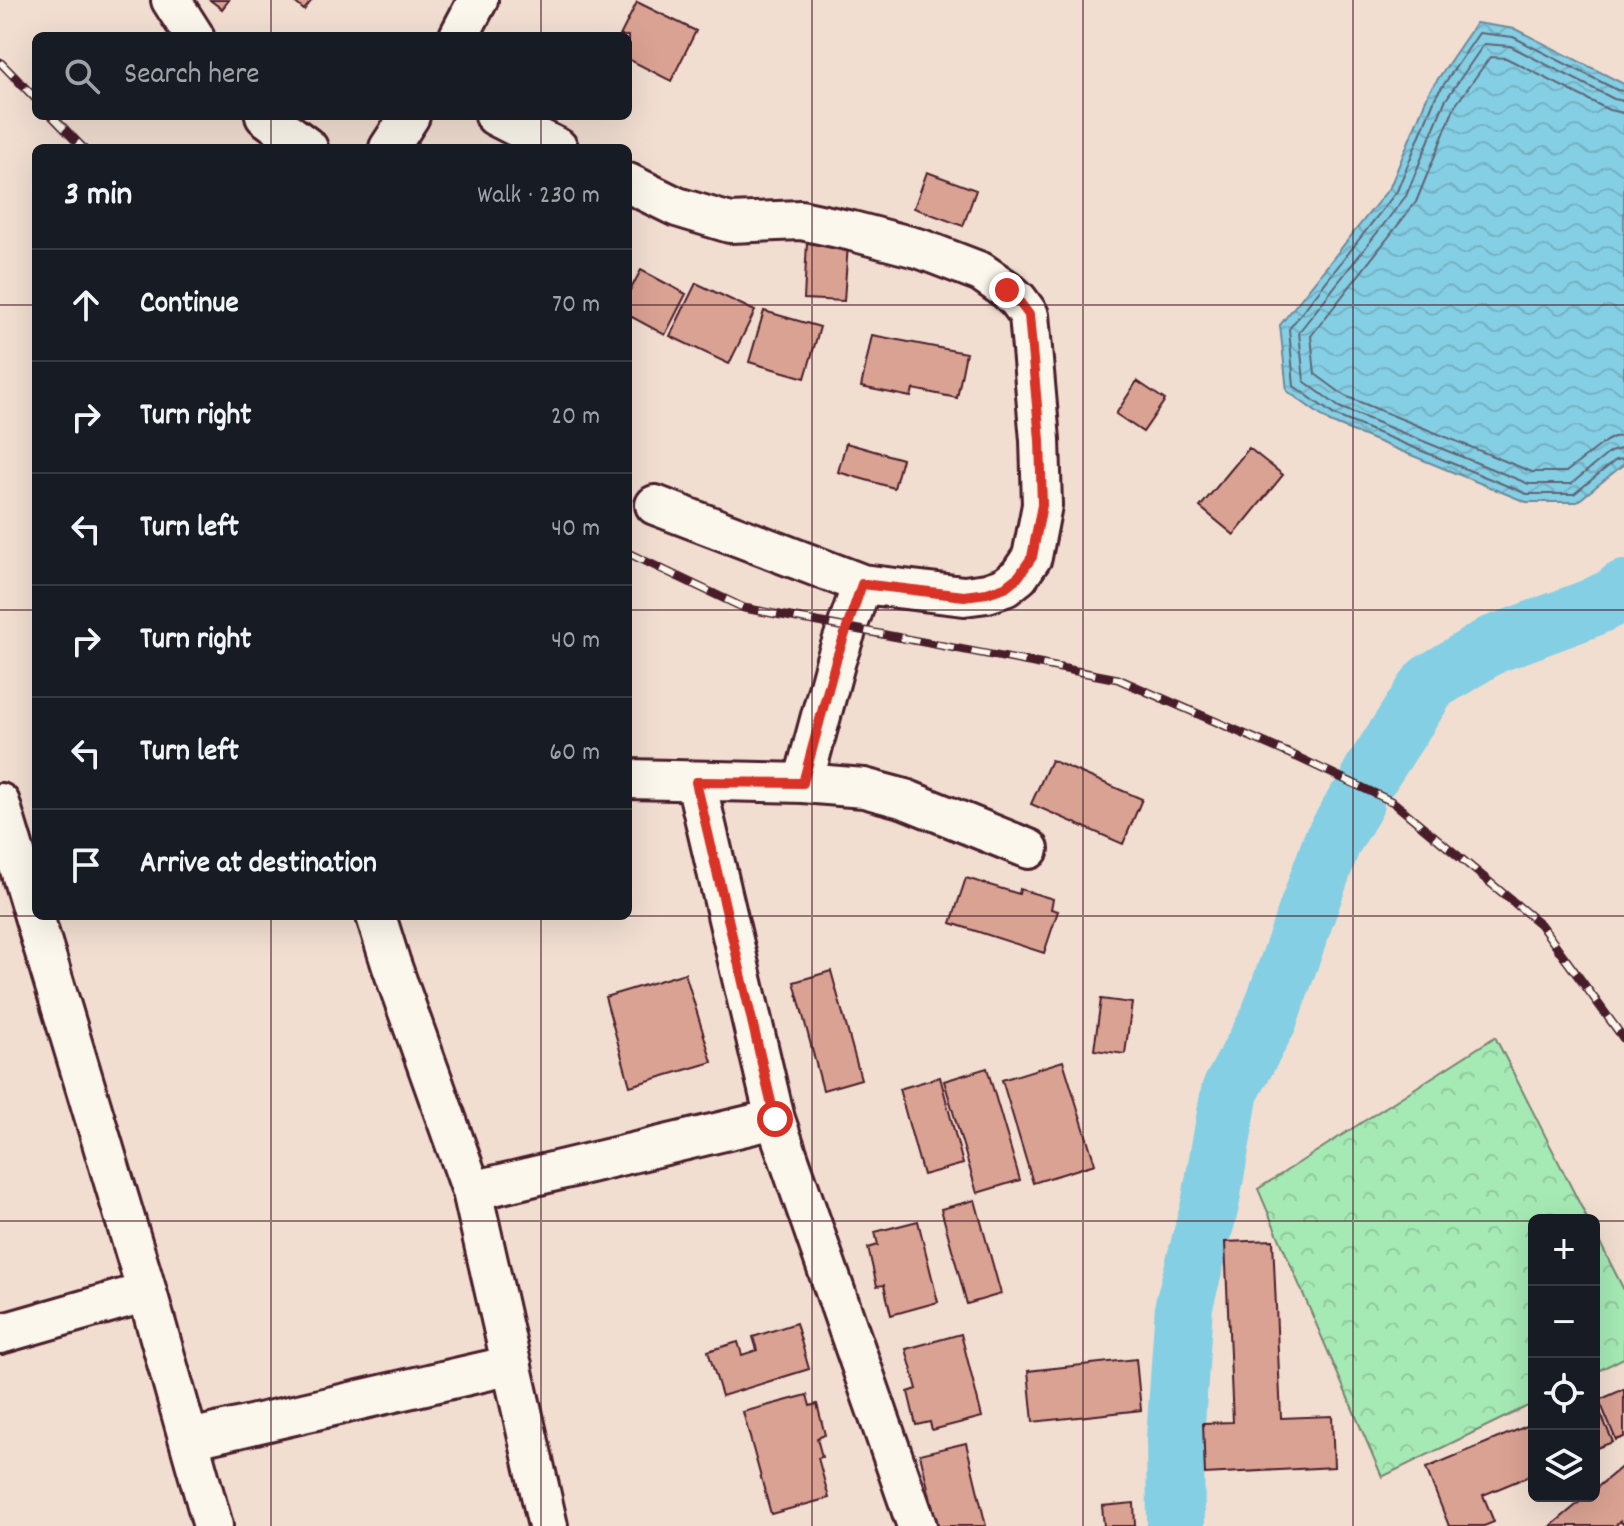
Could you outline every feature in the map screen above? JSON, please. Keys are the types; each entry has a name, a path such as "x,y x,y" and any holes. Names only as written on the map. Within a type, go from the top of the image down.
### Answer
{"street":[{"path":"171,0 191,32"},
{"path":"461,32 478,0"},
{"path":"270,120 303,144"},
{"path":"392,144 407,120"},
{"path":"503,120 550,144"},
{"path":"632,185 677,207 730,223 801,220 921,249 981,272 1007,290 1029,315 1040,440 1042,505 1032,557 1019,576 1005,587 987,593 964,596 862,584 655,505"},
{"path":"803,783 836,660 862,584"},
{"path":"632,779 803,783 864,788 892,795 1029,849"},
{"path":"696,782 775,1119 917,1526"},
{"path":"0,803 32,909"},
{"path":"35,920 147,1292 213,1526"},
{"path":"377,920 472,1191 548,1526"},
{"path":"472,1191 775,1119"},
{"path":"0,1334 147,1292"},
{"path":"190,1439 512,1365"}],"green space":[{"path":"1495,1037 1585,1214 1528,1214 1528,1406 1382,1477 1258,1189"},
{"path":"1600,1243 1624,1290 1624,1358 1600,1370"}],"water":[{"path":"1476,23 1515,29 1624,84 1624,464 1577,502 1526,502 1330,422 1287,391 1280,325 1390,187 1429,92"}],"building":[{"path":"210,0 229,0 222,9"},
{"path":"292,0 312,0 304,10"},
{"path":"637,2 696,31 671,81 632,61 632,32 622,32"},
{"path":"927,172 976,190 963,226 914,208"},
{"path":"807,242 848,244 844,301 804,299"},
{"path":"641,270 686,294 665,335 632,317 632,287"},
{"path":"696,283 755,311 729,364 670,336"},
{"path":"764,311 820,327 805,378 749,362"},
{"path":"872,335 966,353 957,398 913,389 911,397 861,387"},
{"path":"1137,381 1165,400 1143,432 1116,414"},
{"path":"846,443 902,459 894,488 838,472"},
{"path":"1249,448 1283,475 1234,535 1200,507"},
{"path":"1051,760 1142,799 1123,844 1031,804"},
{"path":"966,878 1019,894 1020,889 1053,899 1051,909 1058,911 1044,953 951,923"},
{"path":"831,971 861,1079 823,1090 794,982"},
{"path":"685,973 712,1062 630,1086 605,997"},
{"path":"1101,999 1132,1003 1125,1054 1094,1050"},
{"path":"1063,1061 1095,1164 1033,1183 1002,1080"},
{"path":"987,1068 1020,1180 977,1193 944,1081"},
{"path":"940,1077 963,1164 923,1175 899,1089"},
{"path":"975,1200 1001,1294 967,1304 941,1209"},
{"path":"918,1221 938,1302 891,1315 884,1285 877,1286 868,1248 878,1245 875,1232"},
{"path":"1273,1240 1281,1418 1332,1416 1334,1467 1205,1474 1203,1423 1233,1422 1225,1242"},
{"path":"796,1323 809,1369 722,1396 708,1351 738,1342 742,1355 757,1350 753,1337"},
{"path":"961,1334 982,1417 932,1430 930,1422 916,1425 908,1392 917,1389 906,1349"},
{"path":"1136,1359 1141,1410 1033,1422 1028,1371"},
{"path":"1624,1389 1624,1437 1616,1440 1600,1400"},
{"path":"807,1395 810,1406 817,1404 825,1435 817,1438 822,1457 818,1458 829,1498 771,1514 743,1412"},
{"path":"1600,1412 1613,1442 1600,1447"},
{"path":"1528,1426 1528,1476 1483,1495 1494,1522 1484,1526 1449,1526 1426,1468"},
{"path":"966,1443 986,1526 937,1526 920,1454"},
{"path":"1624,1465 1624,1525 1620,1521 1615,1526 1551,1526 1580,1502 1600,1502 1600,1485"},
{"path":"1134,1503 1135,1526 1104,1526 1102,1506"}],"waterway":[{"path":"1371,774 1430,683 1492,645 1591,608 1624,589"},
{"path":"1176,1526 1175,1439 1184,1305 1210,1205 1230,1091 1268,1021 1332,842 1355,803"}],"railway":[{"path":"0,62 32,95"},
{"path":"56,120 79,144"},
{"path":"632,555 744,608 1118,679 1393,802 1540,924 1624,1039"}],"route":[{"path":"775,1119 696,782 803,783 836,660 862,584 964,596 987,593 1005,587 1019,576 1032,557 1042,505 1040,440 1029,315 1007,290"}]}
